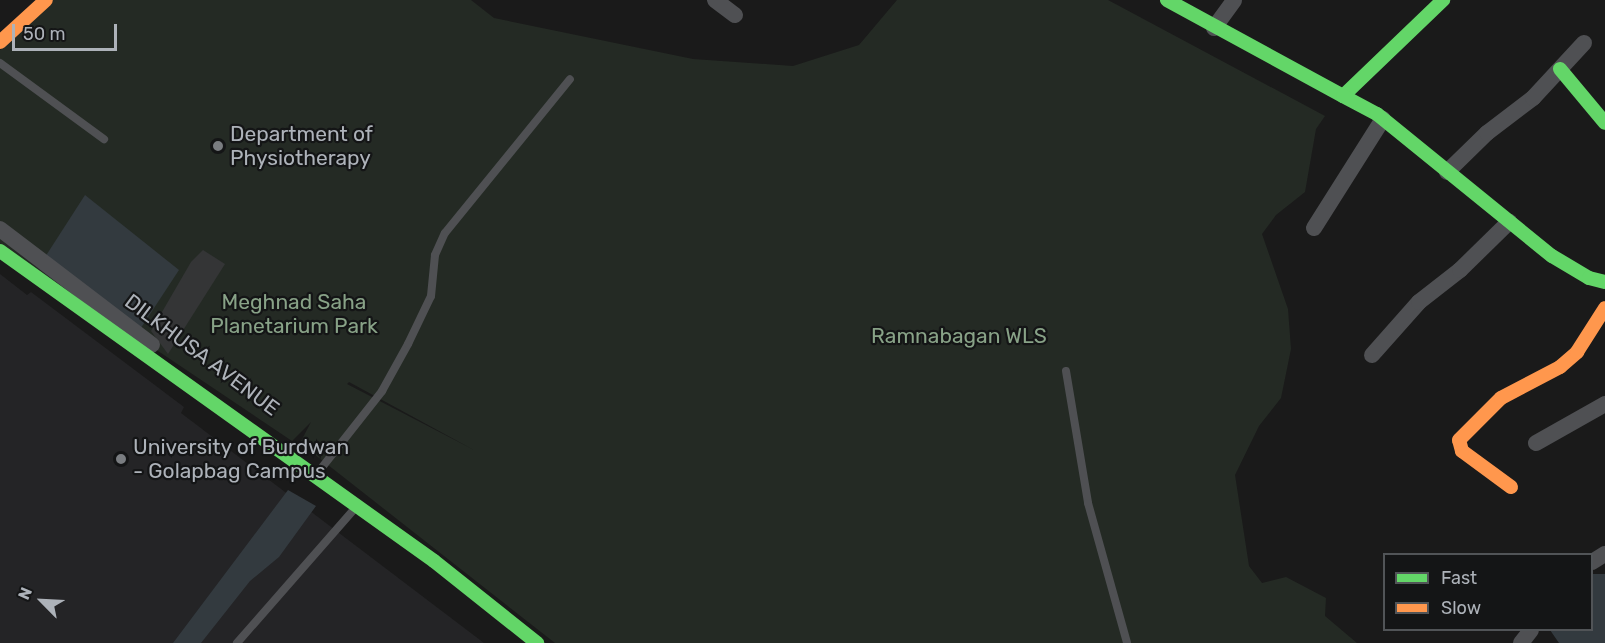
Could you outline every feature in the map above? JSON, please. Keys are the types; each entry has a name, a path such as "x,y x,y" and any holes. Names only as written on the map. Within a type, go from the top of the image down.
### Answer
{"street":[{"path":"0,42 46,0"},
{"path":"715,0 735,15"},
{"path":"1167,0 1214,28 1383,118 1509,222 1572,269 1605,282"},
{"path":"1214,28 1234,0"},
{"path":"1343,96 1352,91 1435,2"},
{"path":"1447,172 1488,133 1533,98 1584,43"},
{"path":"1560,69 1605,123"},
{"path":"1314,228 1383,118"},
{"path":"1372,355 1419,302 1460,270 1509,222"},
{"name":"DILKHUSA AVENUE","path":"0,230 235,415"},
{"name":"DILKHUSA AVENUE","path":"0,251 235,415 316,475 355,508 374,518 537,643"},
{"path":"1511,487 1462,452 1459,440 1501,398 1569,360 1591,335 1605,308"},
{"path":"1536,442 1605,404"},
{"name":"DILKHUSA AVENUE","path":"316,475 370,507 374,518"},
{"path":"1521,643 1530,631"}],"lane":[{"path":"0,63 104,139"},
{"path":"316,475 382,391 408,344 432,296 435,255 445,233 570,79"},
{"path":"1066,371 1088,503 1127,643"},
{"path":"237,643 355,508"}],"shaded area":[{"path":"85,195 179,270 133,340 38,268"},
{"name":"University of Burdwan - Golapbag Campus","path":"0,274 27,295 31,292 184,407 181,413 484,643 0,643"},
{"path":"288,490 316,506 279,557 250,581 201,643 173,643"},
{"path":"1593,574 1605,574 1605,643 1559,643 1551,631 1593,631"}],"green space":[{"name":"Ramnabagan WLS","path":"48,0 471,0 494,18 693,59 793,66 859,45 897,0 1108,0 1325,116 1316,129 1305,192 1276,215 1262,234 1288,309 1291,349 1281,398 1259,426 1235,475 1249,566 1262,583 1286,577 1326,598 1325,616 1357,643 555,643 300,443 311,422 292,441 0,245 0,50","holes":["349,382 474,450 347,384"]}],"building":[{"path":"203,250 225,264 168,354 151,331 191,262"}],"traffic: fast":[{"path":"1167,0 1343,96 1443,0"},
{"path":"1560,69 1605,123"},
{"path":"1343,96 1377,114 1552,256 1589,278 1605,282"},
{"path":"0,251 434,561 537,643"}],"traffic: slow":[{"path":"0,42 46,0"},
{"path":"1511,487 1462,451 1459,440 1501,398 1560,367 1577,352 1605,308"}],"place":[{"name":"Department of Physiotherapy","path":"218,146"},
{"name":"University of Burdwan - Golapbag Campus","path":"121,459"}],"park label":[{"name":"Meghnad Saha Planetarium Park","path":"294,314"}]}
